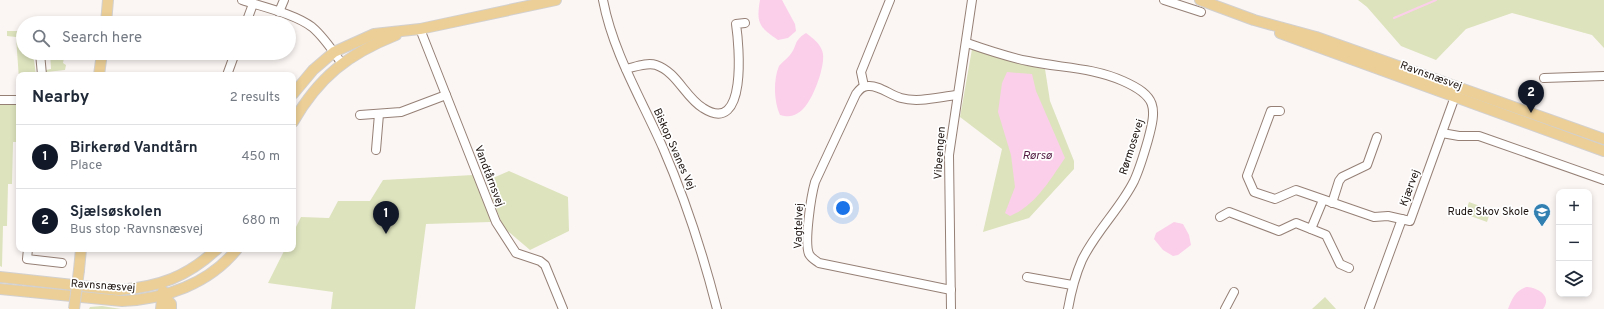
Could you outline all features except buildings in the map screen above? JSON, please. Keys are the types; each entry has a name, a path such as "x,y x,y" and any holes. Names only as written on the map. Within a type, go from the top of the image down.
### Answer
{"main road":[{"path":"107,16 108,0"},
{"path":"296,90 313,70 334,52 374,34 420,29 556,0"},
{"name":"Ravnsnæsvej","path":"1200,0 1254,20 1316,37 1604,139"},
{"name":"Ravnsnæsvej","path":"1254,20 1276,32 1603,149"},
{"path":"296,117 306,99 328,75 342,64 378,43 407,31"},
{"path":"99,72 101,60"},
{"path":"74,309 81,252"},
{"name":"Ravnsnæsvej","path":"0,277 119,290 162,284 188,271 213,252"},
{"name":"Ravnsnæsvej","path":"0,289 122,301 141,300 164,296 198,281 216,269 234,252"},
{"path":"161,309 164,296 162,284"},
{"path":"164,296 171,304 171,309"}],"street":[{"path":"242,0 288,16"},
{"path":"279,12 284,0"},
{"name":"Biskop Svanes Vej","path":"603,0 614,38 626,69 663,148 687,206 696,232 717,309"},
{"path":"890,0 861,72 864,86 874,86 901,98 911,100 957,95"},
{"name":"Vibeengen","path":"951,309 949,155 972,0"},
{"path":"1164,0 1181,3 1201,12"},
{"path":"249,16 253,4"},
{"path":"296,20 312,27 334,52 342,64"},
{"path":"626,69 648,63 662,68 702,108 711,112 720,113 731,106 734,100 739,68 736,24 745,23"},
{"name":"Vandtårnsvej","path":"420,29 496,222 516,253 540,261 545,265 563,309"},
{"name":"Rørmosevej","path":"966,43 1027,61 1093,70 1122,80 1143,91 1152,104 1154,111 1153,121 1141,163 1134,181 1083,258 1072,285 1068,309"},
{"path":"41,60 42,72"},
{"path":"228,72 232,60"},
{"path":"1544,78 1604,76"},
{"name":"Vagtelvej","path":"864,86 856,94 815,182 811,196 808,240 809,254 819,263 951,290"},
{"name":"Kjærvej","path":"1369,309 1402,219 1410,221 1459,87"},
{"path":"360,115 401,112 446,95"},
{"path":"0,100 16,100"},
{"path":"1280,111 1271,111 1247,176 1254,192 1275,199 1296,190 1374,217 1388,216 1402,219"},
{"path":"376,150 379,114"},
{"path":"1442,133 1459,136 1479,136 1604,180"},
{"path":"1332,203 1342,177 1367,165 1379,141"},
{"path":"1311,229 1323,200"},
{"path":"1220,217 1229,212 1279,231 1296,223 1326,235 1340,264 1349,268"},
{"path":"28,252 27,259 62,263"},
{"path":"1028,277 1072,285"},
{"path":"1225,309 1234,292"}],"green space":[{"path":"1358,0 1604,0 1604,48 1592,35 1512,13 1466,29 1436,60 1401,46 1367,7"},
{"path":"7,31 16,31 16,37 7,36"},
{"path":"972,49 1016,63 1045,69 1050,101 1074,161 1074,169 1029,218 983,232 1002,149 960,117"},
{"path":"18,60 34,60 36,72 18,72"},
{"path":"50,60 64,60 63,63 66,65 65,70 46,72 46,70 51,69"},
{"path":"4,103 16,103 16,142 13,142 12,184 8,184 7,226 3,226 2,267 0,266 0,105"},
{"path":"509,171 568,197 569,231 530,250 503,227 486,181"},
{"path":"473,175 491,222 426,224 415,309 331,309 333,292 268,283 284,252 296,252 296,227 301,217 329,218 338,201 370,201 383,180"},
{"path":"1469,202 1491,210 1487,222 1465,214"},
{"path":"1325,297 1336,309 1312,309"},
{"path":"102,306 121,309 89,309 90,307"}],"water":[{"path":"760,0 782,0 795,24 796,31 788,38 778,40 767,32 760,24 758,14"},
{"path":"806,33 817,42 821,48 823,54 822,68 812,95 803,109 792,116 780,115 776,104 775,91 777,72 779,66 792,52 799,38"},
{"name":"Rørsø","path":"1007,72 1032,74 1036,91 1065,158 1041,192 1027,206 1010,216 1005,213 1015,187 1011,155 998,112 1002,83"},
{"path":"1174,222 1183,224 1189,235 1191,245 1178,255 1173,256 1163,250 1154,239 1156,233"},
{"path":"1526,287 1535,289 1545,296 1546,304 1543,309 1508,309 1517,293"}],"waterway":[{"path":"1394,18 1436,0"}],"place":[{"name":"Sjælsøskolen","path":"1531,113"},
{"name":"Rude Skov Skole","path":"1542,227"},
{"name":"Birkerød Vandtårn","path":"386,234"}]}
